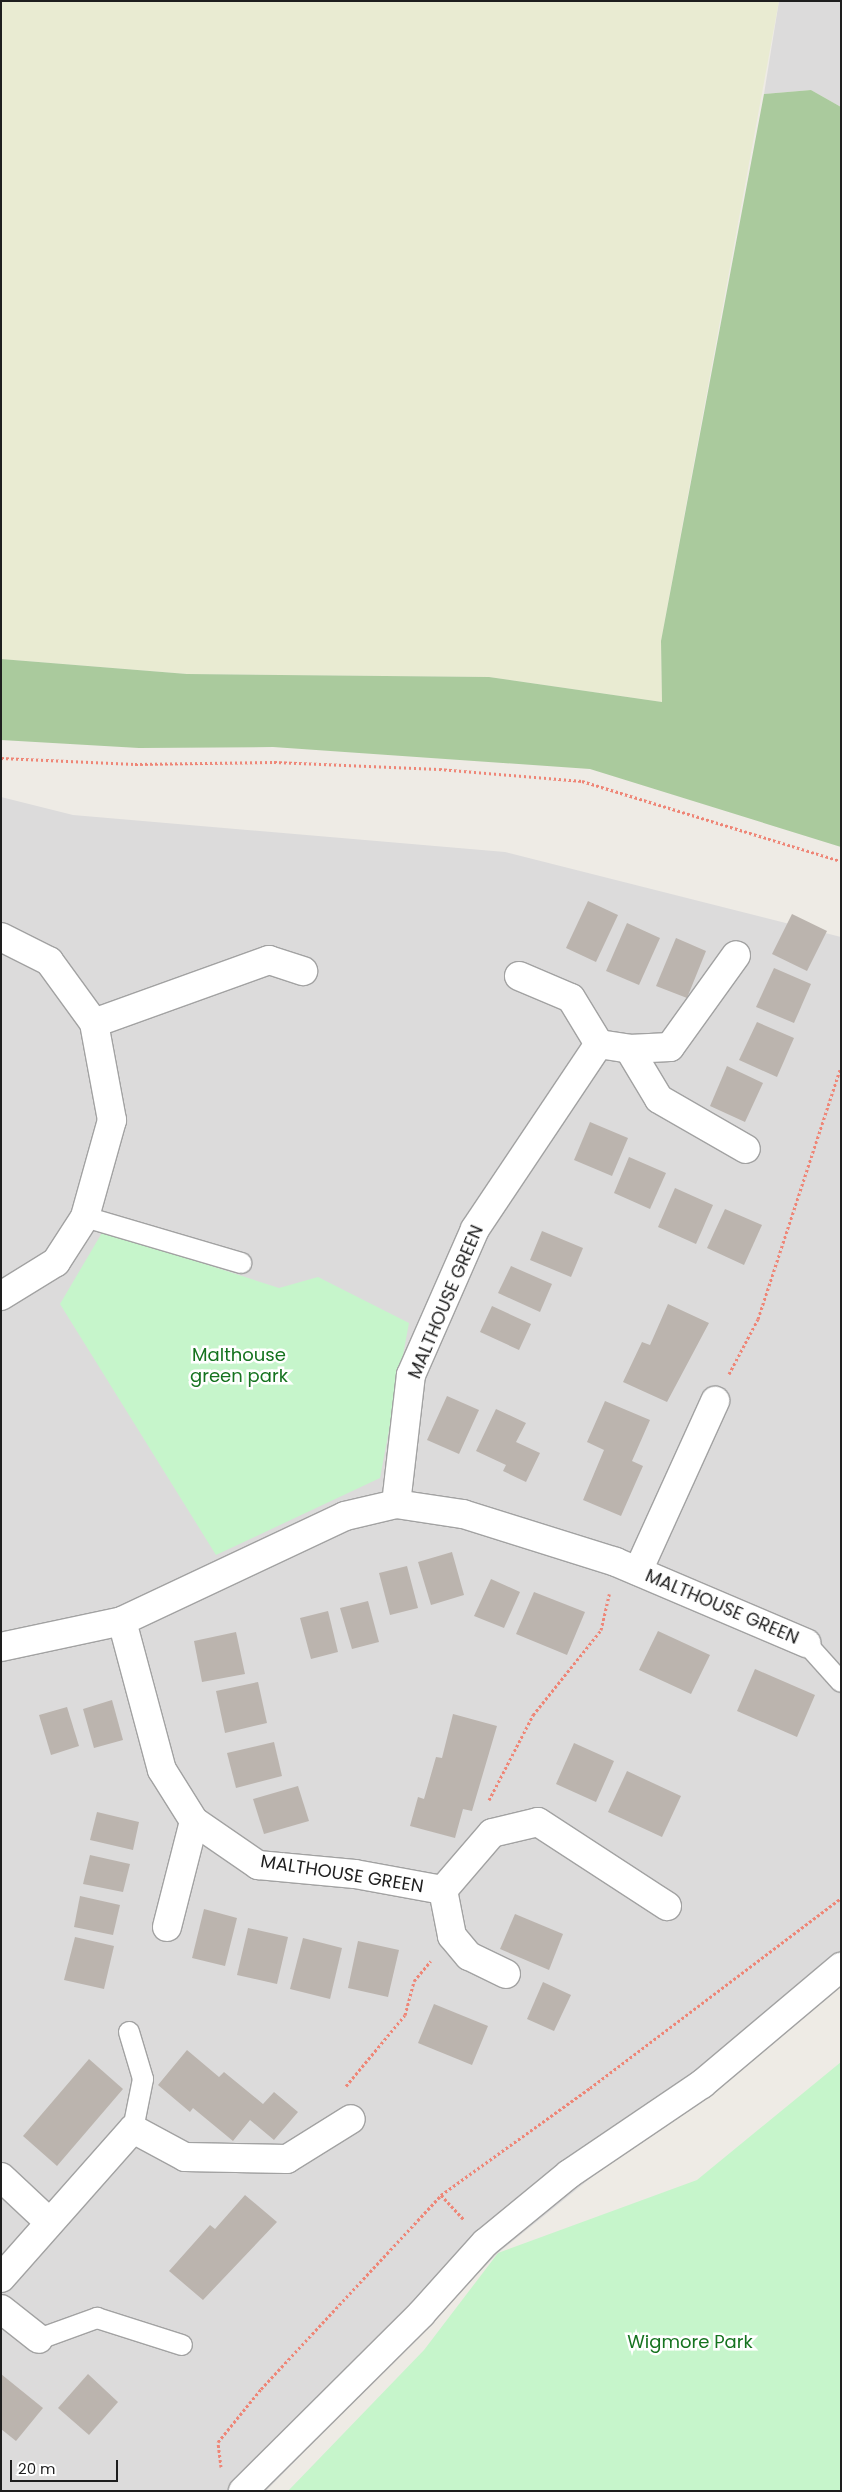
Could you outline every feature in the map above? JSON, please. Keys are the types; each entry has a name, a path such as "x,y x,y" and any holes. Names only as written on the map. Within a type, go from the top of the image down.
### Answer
{"street":[{"path":"1,937 49,961 94,1023 112,1120 85,1217 56,1262 1,1296"},
{"path":"519,976 572,998 599,1044 629,1049 670,1047 736,955"},
{"path":"94,1023 269,960 303,971"},
{"name":"MALTHOUSE GREEN","path":"396,1504 411,1375 475,1229 599,1044"},
{"path":"629,1049 659,1099 746,1149"},
{"name":"MALTHOUSE GREEN","path":"627,1566 715,1401"},
{"name":"MALTHOUSE GREEN","path":"1,1647 122,1621 345,1516 396,1504 463,1514 627,1566 806,1643"},
{"name":"MALTHOUSE GREEN","path":"122,1621 162,1770 194,1821 258,1864 356,1874 442,1890"},
{"path":"167,1928 194,1821"},
{"path":"492,1833 538,1822 667,1906"},
{"name":"MALTHOUSE GREEN","path":"442,1890 492,1833"},
{"name":"MALTHOUSE GREEN","path":"442,1890 452,1936 469,1956 506,1974"},
{"path":"233,2484 421,2314 485,2243 569,2174 702,2084 841,1967"},
{"path":"1,2278 48,2222 133,2129 185,2156 286,2159 351,2119"},
{"path":"1,2177 48,2222"},
{"path":"1,2309 39,2339"}],"lane":[{"path":"85,1217 241,1263"},
{"path":"806,1643 841,1682"},
{"path":"129,2032 143,2079 133,2129"},
{"path":"39,2339 97,2318 182,2345"}],"path":[{"path":"1,758 135,764 274,762 439,769 582,781 841,861"},
{"path":"715,1401 758,1319 841,1067"},
{"path":"492,1833 481,1816 533,1716 601,1630 627,1566"},
{"path":"233,2484 218,2442 261,2389 441,2195 590,2088 841,1898"},
{"path":"351,2119 340,2094 405,2015 414,1981 452,1936"}],"shaded area":[{"path":"779,1 841,1 841,107 811,90 764,94"},
{"path":"1,797 73,815 505,852 841,937 841,1975 498,2253 266,2491 1,2491"}],"green space":[{"path":"1,1 779,1 661,641 662,702 489,677 187,674 1,659"},
{"path":"811,90 841,107 841,847 590,769 273,747 139,748 1,740 1,659 187,674 489,677 662,702 661,641 764,94"},
{"name":"Malthouse green park","path":"103,1231 279,1288 318,1277 409,1323 380,1478 216,1555 60,1304"},
{"name":"Wigmore Park","path":"841,2062 841,2491 288,2491 424,2350 498,2253 697,2180"}],"building":[{"path":"588,901 618,915 596,962 566,948"},
{"path":"792,914 827,931 807,971 772,954"},
{"path":"627,923 660,938 639,985 606,971"},
{"path":"676,938 706,951 687,998 656,986"},
{"path":"774,968 811,984 794,1023 756,1007"},
{"path":"757,1022 794,1038 777,1077 739,1060"},
{"path":"727,1066 763,1083 745,1122 710,1106"},
{"path":"590,1122 628,1138 612,1176 574,1160"},
{"path":"629,1157 666,1173 650,1209 614,1193"},
{"path":"675,1188 713,1205 696,1244 658,1227"},
{"path":"725,1209 762,1225 744,1265 707,1248"},
{"path":"542,1231 583,1248 571,1277 530,1260"},
{"path":"511,1266 552,1284 540,1312 498,1293"},
{"path":"668,1304 709,1323 667,1402 623,1382 642,1342 650,1345"},
{"path":"492,1306 531,1324 519,1350 480,1332"},
{"path":"447,1396 479,1410 459,1454 427,1440"},
{"path":"605,1401 650,1420 632,1461 643,1466 621,1516 583,1500 604,1450 587,1442"},
{"path":"496,1409 526,1423 516,1442 540,1453 526,1482 503,1471 506,1465 476,1451"},
{"path":"452,1552 464,1595 431,1605 418,1562"},
{"path":"407,1566 418,1608 390,1615 379,1573"},
{"path":"491,1579 520,1592 504,1628 474,1616"},
{"path":"534,1592 585,1612 567,1655 516,1634"},
{"path":"368,1601 379,1642 352,1649 340,1608"},
{"path":"328,1611 338,1652 311,1659 300,1618"},
{"path":"658,1631 710,1655 691,1694 639,1670"},
{"path":"236,1632 245,1674 202,1682 194,1641"},
{"path":"755,1669 815,1695 797,1737 737,1711"},
{"path":"258,1682 267,1723 225,1733 216,1691"},
{"path":"112,1700 123,1740 94,1748 83,1709"},
{"path":"67,1707 79,1746 51,1755 39,1715"},
{"path":"453,1714 497,1726 472,1811 463,1809 455,1838 410,1826 418,1797 424,1799 436,1757 442,1758"},
{"path":"274,1742 282,1776 236,1788 227,1753"},
{"path":"574,1743 614,1761 596,1802 556,1784"},
{"path":"627,1771 681,1796 662,1837 608,1812"},
{"path":"298,1786 309,1821 264,1834 253,1799"},
{"path":"97,1812 139,1822 133,1850 90,1840"},
{"path":"90,1855 130,1864 123,1892 83,1884"},
{"path":"80,1896 120,1905 113,1935 74,1927"},
{"path":"204,1909 237,1918 225,1966 192,1958"},
{"path":"515,1914 563,1934 549,1970 500,1949"},
{"path":"248,1928 288,1937 277,1984 237,1975"},
{"path":"75,1937 114,1946 104,1989 64,1980"},
{"path":"303,1938 342,1948 330,1999 290,1989"},
{"path":"358,1941 399,1950 388,1997 348,1988"},
{"path":"543,1982 571,1995 554,2031 527,2019"},
{"path":"434,2004 488,2026 472,2065 418,2043"},
{"path":"187,2050 219,2077 224,2072 263,2104 274,2092 298,2112 274,2140 250,2120 233,2141 193,2108 190,2112 158,2085"},
{"path":"89,2059 123,2089 57,2166 23,2136"},
{"path":"245,2195 277,2222 203,2300 169,2271 210,2225 215,2229"},
{"path":"1,2374 43,2408 16,2441 1,2429"},
{"path":"88,2374 118,2402 89,2435 58,2408"}]}
